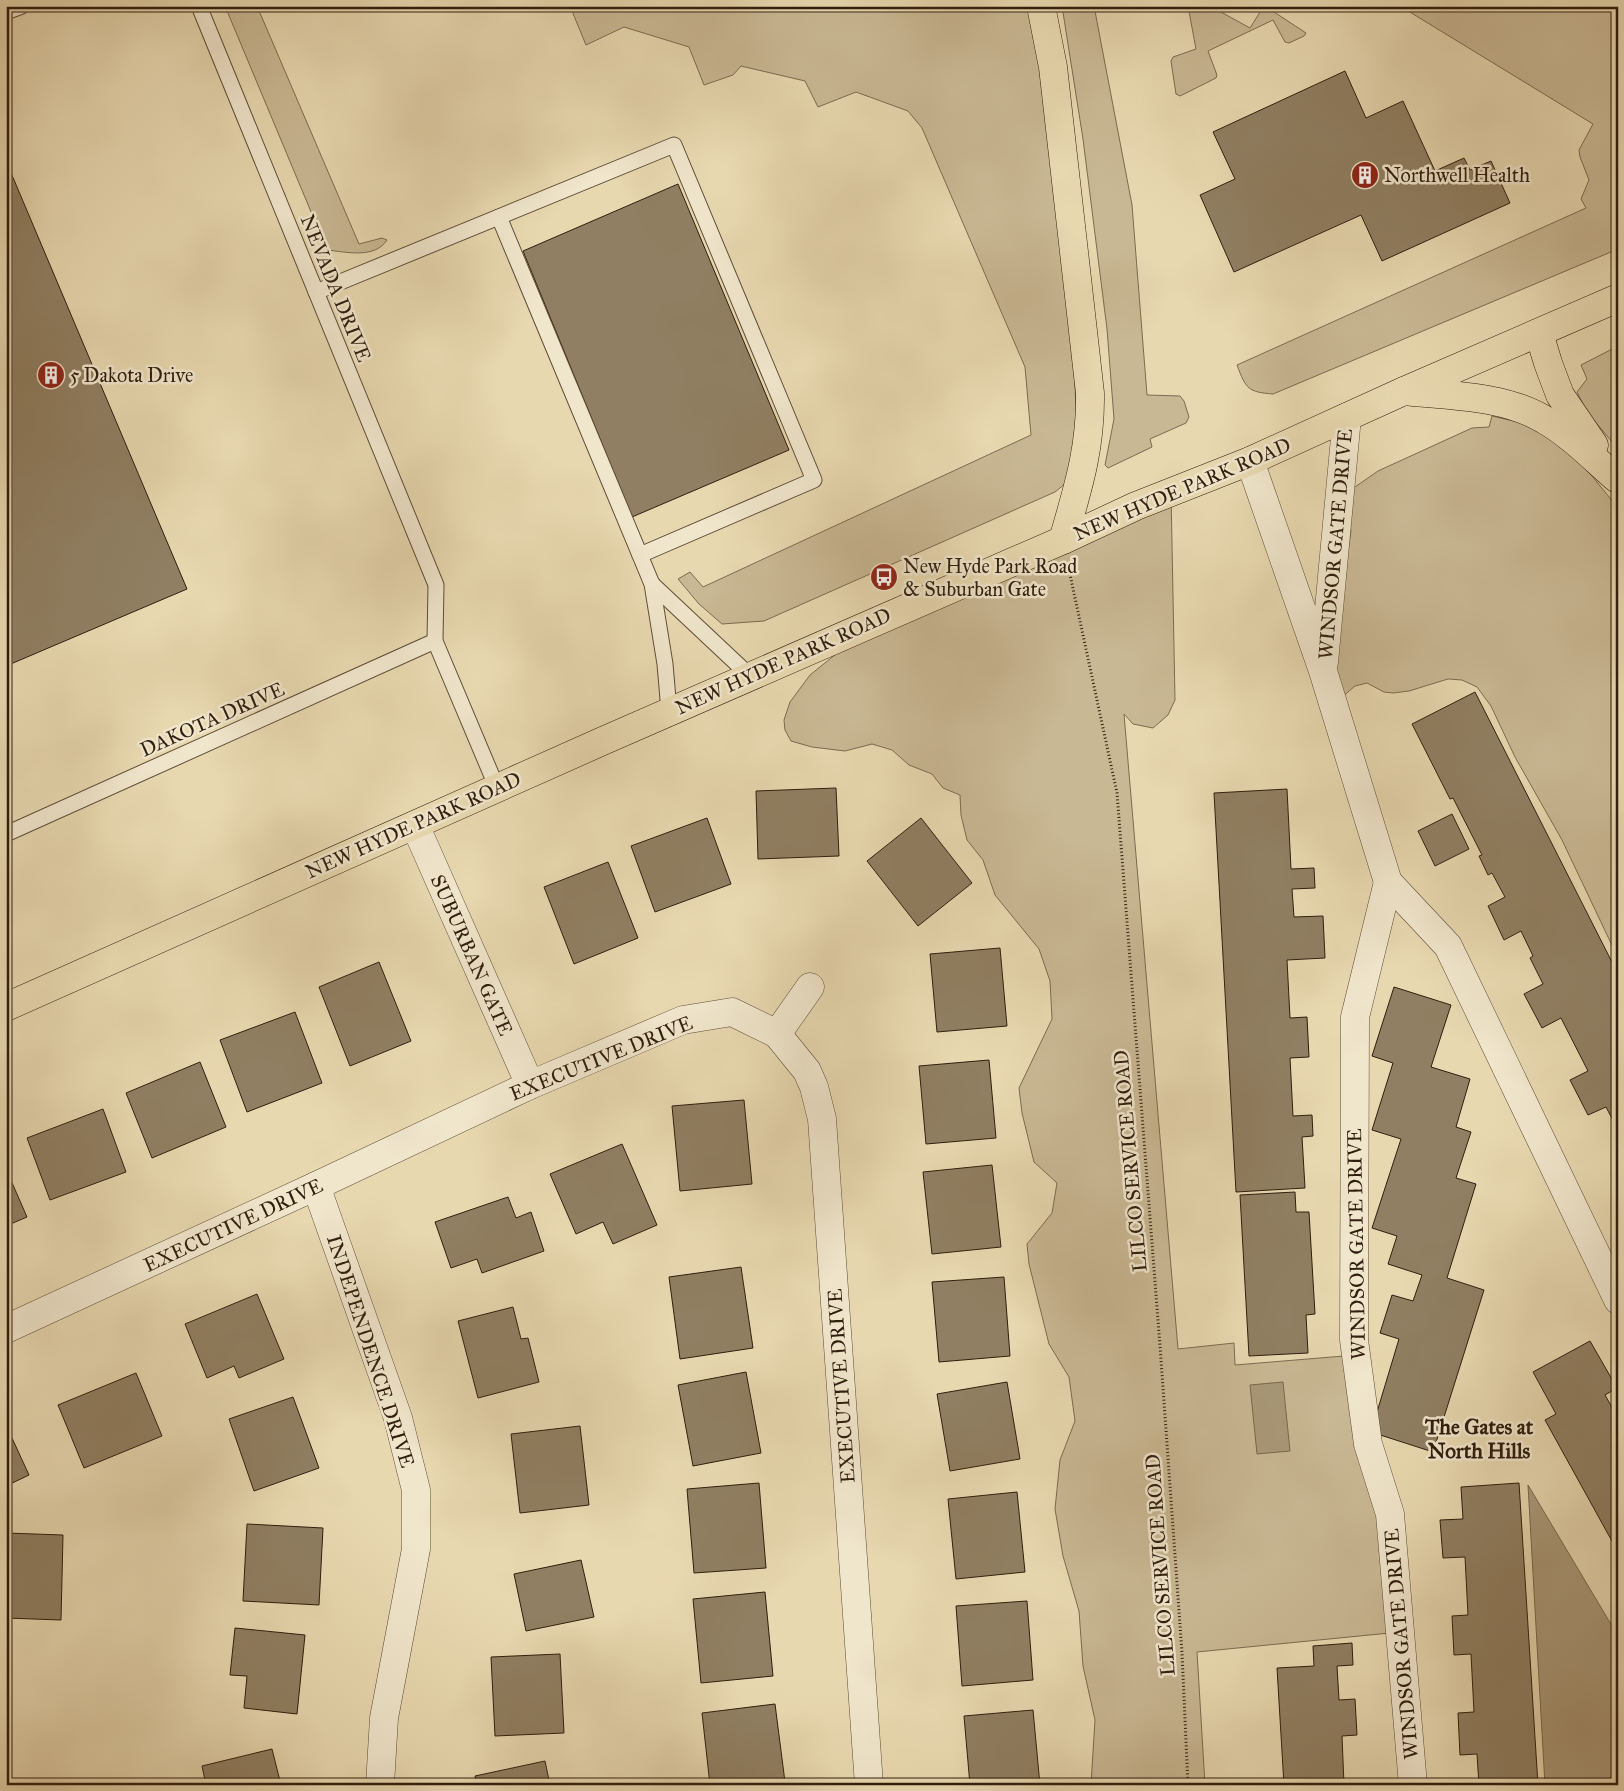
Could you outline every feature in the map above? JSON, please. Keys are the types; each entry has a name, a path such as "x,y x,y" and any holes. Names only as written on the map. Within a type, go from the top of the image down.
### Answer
{"main road":[{"path":"1041,6 1053,67 1090,393 1089,437 1085,462 1063,540"},
{"name":"NEW HYDE PARK ROAD","path":"6,1007 415,824 1063,540 1136,506 1250,461 1404,391 1618,298"},
{"path":"1539,333 1560,395 1617,479"},
{"path":"1404,391 1476,399 1513,405 1528,411 1557,428 1617,479"}],"street":[{"name":"WINDSOR GATE DRIVE","path":"1323,671 1347,417"},
{"name":"WINDSOR GATE DRIVE","path":"1250,461 1323,671 1388,882 1448,946 1618,1300"},
{"name":"SUBURBAN GATE","path":"415,824 530,1085"},
{"name":"WINDSOR GATE DRIVE","path":"1388,882 1355,1017 1354,1340 1368,1444 1390,1514 1413,1785"},
{"path":"777,1034 810,987"},
{"name":"EXECUTIVE DRIVE","path":"6,1329 530,1085 682,1020 732,1012 777,1034 807,1071 814,1087 822,1120 869,1785"},
{"name":"INDEPENDENCE DRIVE","path":"316,1186 398,1418 416,1490 416,1549 384,1718 380,1785"}],"lane":[{"path":"6,12 22,6"},
{"name":"NEVADA DRIVE","path":"199,6 436,585 435,641"},
{"path":"316,292 674,146 814,480 640,555"},
{"path":"499,217 652,584 665,664 670,711"},
{"path":"652,584 750,676"},
{"path":"435,641 497,788"},
{"name":"DAKOTA DRIVE","path":"6,834 435,641"}],"path":[{"name":"LILCO SERVICE ROAD","path":"1063,540 1117,793 1181,1644 1188,1785"}],"shaded area":[{"path":"225,6 257,6 359,244 382,238 387,240 382,246 375,250 360,253 327,250"},
{"path":"558,6 1029,6 1042,55 1073,340 1077,431 1066,483 1055,492 764,621 722,624 699,604 678,579 690,572 703,587 1031,435 1025,367 922,128 908,111 856,92 818,107 805,81 741,66 733,75 704,85 689,47 624,27 586,45 572,11"},
{"path":"1062,6 1094,6 1132,205 1147,395 1180,396 1184,401 1189,417 1186,423 1150,439 1152,447 1108,468 1105,465 1114,419 1107,329 1083,139"},
{"path":"1188,6 1210,6 1250,28 1262,9 1268,8 1306,33 1304,36 1289,43 1285,42 1273,20 1208,51 1217,75 1216,78 1180,96 1176,94 1171,61 1173,57 1196,49"},
{"path":"1400,6 1618,6 1618,249 1273,394 1258,392 1249,388 1237,365 1586,208 1581,199 1589,180 1579,150 1593,124"},
{"path":"1618,346 1618,449 1587,412 1577,392 1587,379 1581,365"},
{"path":"1492,416 1539,427 1575,455 1618,508 1618,958 1562,840 1515,757 1491,706 1477,687 1462,680 1448,679 1409,691 1393,693 1384,692 1367,683 1355,686 1341,698 1336,675 1335,638 1351,531 1347,503 1352,489 1378,471 1472,428 1489,427"},
{"path":"1171,492 1175,700 1168,715 1153,728 1133,724 1124,714 1178,1349 1234,1343 1235,1365 1356,1355 1400,1632 1197,1652 1205,1785 1091,1785 1095,1720 1083,1666 1079,1611 1063,1556 1055,1509 1060,1460 1075,1421 1069,1377 1049,1344 1029,1264 1027,1244 1052,1213 1057,1183 1034,1162 1022,1113 1019,1088 1052,1019 1050,981 1039,949 995,895 983,860 967,840 961,815 960,795 943,788 932,774 909,765 892,750 872,744 845,751 812,747 791,741 785,730 784,720 790,702 810,675 857,637"},
{"path":"1283,1382 1290,1451 1257,1454 1250,1385"},
{"path":"1528,1485 1618,1636 1618,1785 1545,1785"}],"building":[{"name":"Northwell Health","path":"1345,71 1366,118 1403,101 1435,171 1464,158 1470,170 1491,161 1510,203 1382,261 1361,215 1234,272 1200,195 1235,179 1213,132"},
{"name":"5 Dakota Drive","path":"6,161 187,589 6,666"},
{"path":"678,184 789,450 632,517 523,251"},
{"path":"1475,692 1618,974 1618,1130 1606,1107 1588,1115 1570,1080 1588,1071 1561,1018 1542,1028 1524,994 1543,984 1530,958 1533,956 1521,931 1504,940 1488,906 1505,897 1492,873 1488,875 1479,856 1482,855 1453,798 1450,799 1412,724"},
{"path":"836,788 839,856 758,859 756,791"},
{"path":"1287,789 1291,869 1314,868 1315,888 1292,889 1294,917 1323,916 1325,958 1287,960 1290,1018 1307,1017 1309,1057 1290,1058 1293,1116 1312,1115 1313,1136 1302,1137 1305,1188 1236,1192 1214,793"},
{"path":"1452,814 1469,849 1435,866 1418,831"},
{"path":"707,818 731,884 655,912 631,846"},
{"path":"921,818 972,883 918,926 867,861"},
{"path":"608,862 638,938 574,964 544,887"},
{"path":"1000,948 1007,1026 937,1032 930,954"},
{"path":"379,962 411,1041 350,1066 319,987"},
{"path":"1394,987 1451,1005 1431,1067 1470,1079 1456,1127 1471,1132 1456,1178 1476,1184 1447,1278 1484,1290 1433,1452 1371,1432 1399,1339 1380,1333 1392,1295 1413,1301 1422,1275 1388,1264 1397,1236 1372,1228 1401,1139 1372,1130 1393,1063 1372,1056"},
{"path":"295,1012 322,1083 247,1112 220,1040"},
{"path":"989,1060 996,1138 926,1144 919,1066"},
{"path":"200,1062 226,1127 152,1158 126,1093"},
{"path":"744,1100 752,1184 680,1191 672,1106"},
{"path":"103,1109 126,1172 50,1200 27,1138"},
{"path":"622,1144 657,1225 613,1244 603,1222 576,1234 550,1174"},
{"path":"992,1165 1001,1247 932,1254 923,1172"},
{"path":"6,1169 27,1217 6,1226"},
{"path":"1295,1192 1296,1212 1309,1212 1315,1314 1306,1315 1308,1353 1249,1356 1240,1195"},
{"path":"508,1197 516,1218 531,1212 544,1251 482,1273 477,1259 451,1268 435,1222"},
{"path":"741,1267 753,1348 680,1359 669,1277"},
{"path":"1004,1277 1010,1356 939,1362 932,1282"},
{"path":"257,1294 284,1359 239,1378 234,1366 207,1378 185,1324"},
{"path":"513,1307 521,1339 528,1338 539,1382 478,1398 458,1321"},
{"path":"1590,1341 1617,1388 1605,1395 1618,1418 1618,1552 1545,1420 1556,1414 1533,1372"},
{"path":"746,1372 761,1453 693,1466 678,1385"},
{"path":"136,1373 162,1436 84,1468 58,1405"},
{"path":"1007,1382 1020,1459 950,1471 937,1394"},
{"path":"293,1397 319,1468 254,1491 229,1419"},
{"path":"6,1425 29,1475 6,1486"},
{"path":"580,1426 589,1505 520,1513 511,1434"},
{"path":"759,1483 766,1568 694,1573 687,1489"},
{"path":"1519,1483 1538,1785 1479,1785 1477,1754 1460,1755 1458,1713 1474,1712 1471,1654 1454,1655 1452,1616 1468,1615 1465,1557 1443,1558 1440,1520 1463,1519 1461,1487"},
{"path":"1017,1492 1025,1572 956,1579 948,1499"},
{"path":"247,1524 323,1528 319,1605 243,1601"},
{"path":"6,1533 63,1535 61,1620 6,1618"},
{"path":"581,1560 594,1617 526,1631 514,1574"},
{"path":"765,1592 773,1676 701,1683 693,1599"},
{"path":"1027,1601 1033,1680 962,1686 956,1606"},
{"path":"235,1628 305,1635 297,1714 244,1708 247,1676 230,1675"},
{"path":"1352,1643 1353,1665 1337,1666 1339,1700 1355,1699 1357,1735 1342,1736 1344,1785 1284,1785 1277,1668 1314,1666 1313,1646"},
{"path":"560,1654 564,1733 495,1736 491,1657"},
{"path":"775,1704 785,1782 762,1785 710,1785 702,1713"},
{"path":"1033,1710 1040,1785 970,1785 964,1716"},
{"path":"272,1749 281,1785 206,1785 202,1766"},
{"path":"545,1761 550,1785 477,1785 475,1776"}],"place":[{"name":"Northwell Health","path":"1365,175"},
{"name":"5 Dakota Drive","path":"51,375"},
{"name":"New Hyde Park Road & Suburban Gate","path":"884,577"}],"district":[{"name":"The Gates at North Hills","path":"1479,1439"}]}
